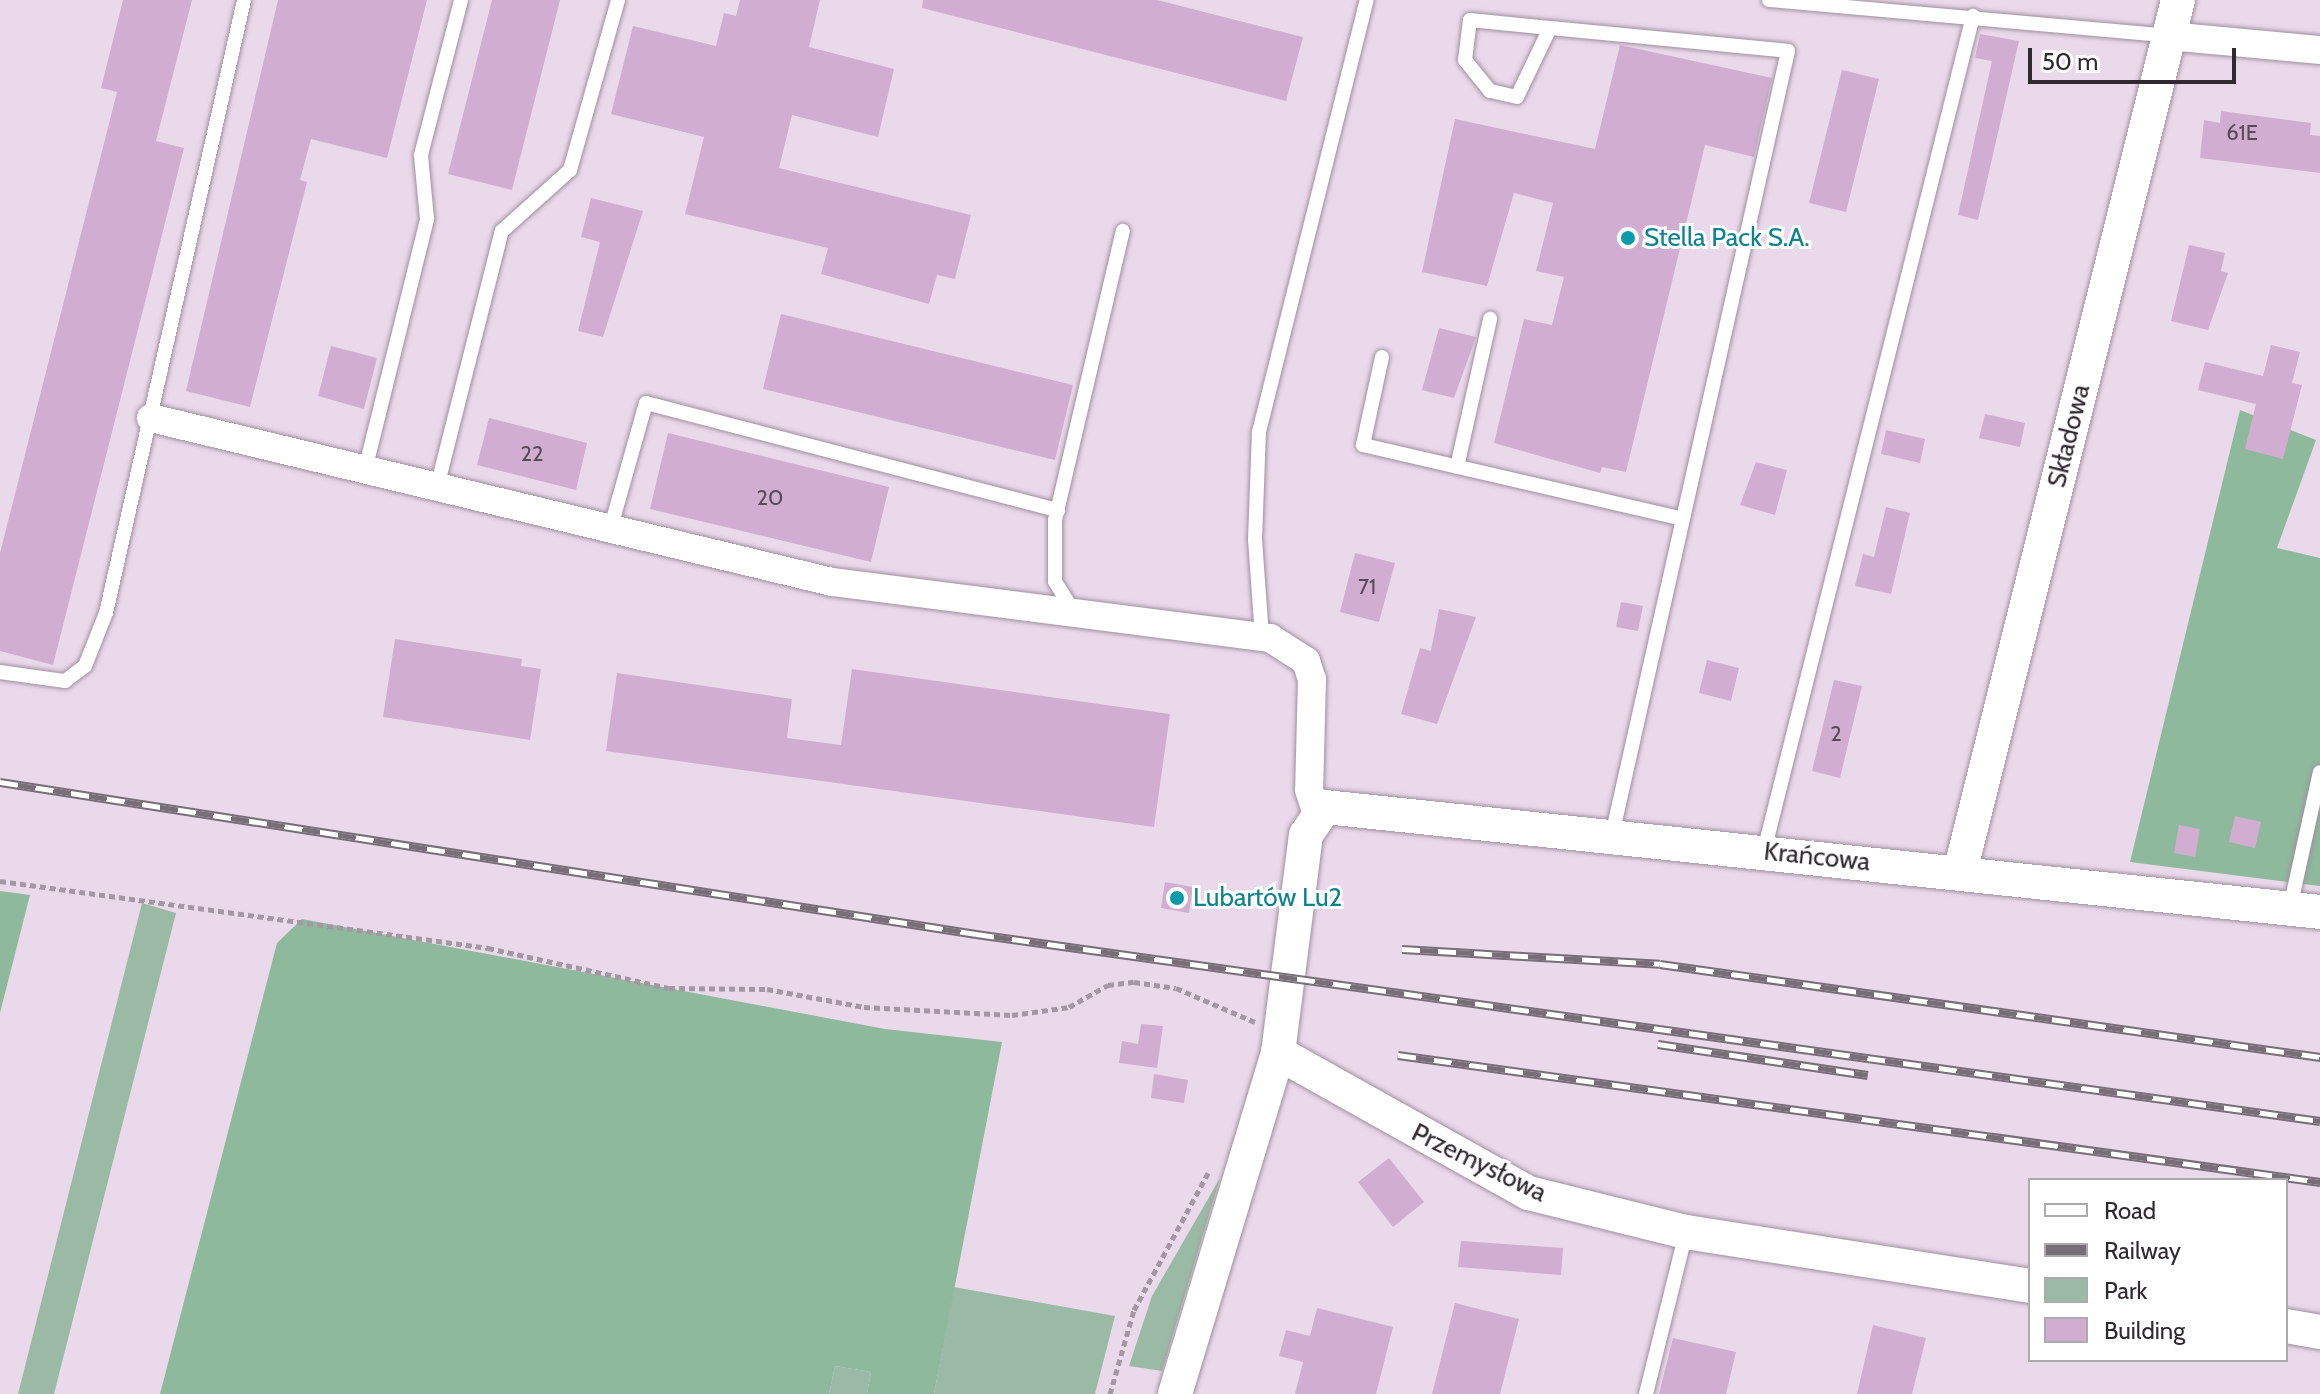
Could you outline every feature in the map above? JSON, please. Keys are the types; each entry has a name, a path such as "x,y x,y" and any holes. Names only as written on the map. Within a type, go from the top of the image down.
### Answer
{"street":[{"name":"Składowa","path":"1960,872 2178,0"},
{"path":"2169,36 2320,50"},
{"path":"151,418 832,582 1262,637 1306,661 1312,679 1309,790 1317,815 1306,835 1281,1040 1175,1394"},
{"name":"Krańcowa","path":"1317,815 1335,803 2305,910"},
{"name":"Przemysłowa","path":"1281,1040 1448,1154 1529,1193 1686,1232 2028,1286"},
{"path":"2288,1326 2320,1332"}],"lane":[{"path":"0,672 65,681 85,666 106,613 244,0"},
{"path":"365,470 427,219 421,155 461,0"},
{"path":"437,487 502,231 570,170 618,0"},
{"path":"1262,637 1255,540 1259,432 1367,0"},
{"path":"1769,0 2169,36"},
{"path":"1764,851 1973,16"},
{"path":"1550,28 1517,97 1490,91 1465,60 1470,20 1788,51 1612,835"},
{"path":"1074,612 1055,581 1058,510 1123,231"},
{"path":"1457,467 1490,319"},
{"path":"1382,357 1363,445 1683,519"},
{"path":"610,530 646,403 1058,510"},
{"path":"2305,910 2320,772"},
{"path":"1646,1394 1686,1232"}],"path":[{"path":"0,881 245,909 488,948 669,988 767,989 864,1007 1012,1015 1069,1007 1108,985 1134,982 1176,988 1281,1040"},
{"path":"1110,1394 1134,1310 1214,1162"}],"green space":[{"path":"2240,410 2316,440 2277,548 2320,558 2320,886 2130,862"},
{"path":"0,891 30,895 0,1013"},
{"path":"142,903 176,913 54,1394 18,1394"},
{"path":"302,919 885,1029 1002,1042 934,1394 867,1394 871,1372 835,1366 829,1394 160,1394 277,943"},
{"path":"1220,1178 1162,1371 1129,1366 1152,1296"},
{"path":"954,1287 1115,1316 1095,1394 934,1394"},
{"path":"835,1366 871,1372 867,1394 829,1394"}],"building":[{"path":"123,0 192,0 156,141 184,148 53,665 0,651 0,553 117,92 101,88"},
{"path":"278,0 427,0 387,158 311,139 300,180 307,182 250,407 186,391"},
{"path":"492,0 560,0 512,190 448,174"},
{"path":"740,0 820,0 809,47 894,69 878,137 792,115 779,168 971,215 955,279 937,275 929,304 821,274 828,248 685,214 704,137 611,114 633,26 716,46 724,13 736,16"},
{"path":"923,0 1157,0 1303,37 1286,101 922,8"},
{"path":"1980,34 2019,41 1978,220 1958,215 1992,61 1975,58"},
{"name":"Stella Pack S.A.","path":"1620,45 1772,78 1754,157 1705,145 1626,472 1602,467 1600,473 1494,443 1524,319 1552,325 1564,277 1536,271 1553,203 1514,193 1487,286 1422,272 1455,119 1595,149"},
{"path":"1842,70 1879,79 1846,212 1809,203"},
{"path":"2221,111 2311,123 2310,135 2320,136 2320,173 2200,158 2204,120 2220,123"},
{"path":"591,198 643,211 603,337 578,331 600,242 581,237"},
{"path":"2189,245 2225,253 2221,271 2228,273 2208,330 2171,321"},
{"path":"781,314 1073,385 1055,460 763,389"},
{"path":"1439,328 1476,337 1454,398 1422,390"},
{"path":"2271,345 2300,352 2292,383 2302,385 2283,459 2245,449 2256,404 2198,390 2205,362 2263,376"},
{"path":"331,346 377,358 364,409 318,396"},
{"path":"1985,414 2025,423 2020,447 1979,438"},
{"path":"489,418 587,443 576,490 477,465"},
{"path":"1886,430 1925,439 1920,463 1881,454"},
{"path":"668,433 889,487 871,562 650,509"},
{"path":"1756,462 1787,470 1775,515 1740,505"},
{"path":"1886,507 1910,513 1891,594 1855,586 1863,554 1874,557"},
{"path":"1355,553 1395,563 1379,622 1340,612"},
{"path":"1621,602 1643,606 1638,631 1616,627"},
{"path":"1439,609 1476,617 1437,724 1401,714 1420,648 1431,651"},
{"path":"395,639 522,659 521,666 541,669 530,740 383,717"},
{"path":"1707,660 1739,668 1731,701 1699,693"},
{"path":"852,669 1170,714 1154,827 606,751 617,673 792,699 787,738 841,745"},
{"path":"1834,680 1862,686 1840,778 1812,771"},
{"path":"2235,816 2261,822 2255,848 2229,842"},
{"path":"2179,825 2200,829 2195,857 2174,853"},
{"name":"Lubartów Lu2","path":"1165,882 1193,887 1189,913 1161,908"},
{"path":"1141,1024 1163,1026 1157,1068 1119,1063 1122,1041 1138,1044"},
{"path":"1154,1074 1188,1080 1184,1103 1151,1098"},
{"path":"1389,1158 1424,1202 1393,1227 1358,1182"},
{"path":"1461,1241 1563,1248 1561,1275 1458,1267"},
{"path":"1455,1303 1519,1319 1500,1394 1432,1394"},
{"path":"1317,1308 1393,1327 1376,1394 1295,1394 1303,1362 1279,1356 1286,1330 1310,1336"},
{"path":"1873,1325 1926,1338 1912,1394 1857,1394"},
{"path":"1673,1338 1736,1352 1726,1394 1659,1394"}],"railway":[{"path":"0,782 976,934 2320,1121"},
{"path":"1402,949 1660,964 2320,1057"},
{"path":"1658,1044 1868,1075"},
{"path":"1398,1055 2320,1182"}],"place":[{"name":"Stella Pack S.A.","path":"1628,238"},
{"name":"Lubartów Lu2","path":"1177,898"}]}
